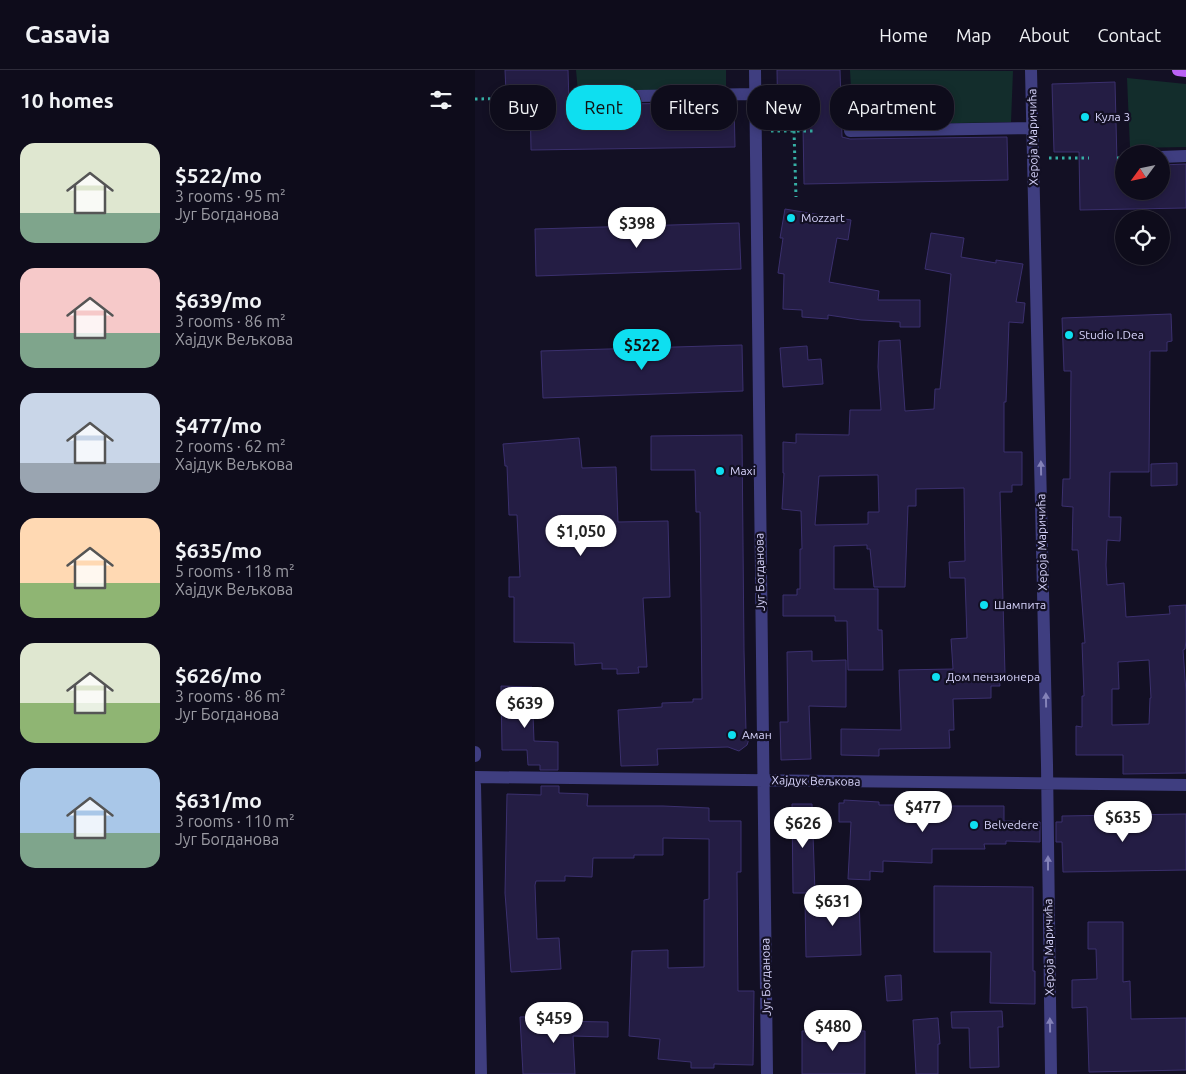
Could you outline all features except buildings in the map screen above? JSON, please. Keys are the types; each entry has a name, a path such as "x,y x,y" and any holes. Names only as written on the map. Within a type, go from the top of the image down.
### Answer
{"main road":[{"path":"1178,70 1186,71"}],"street":[{"name":"Југ Богданова","path":"755,70 755,85"},
{"name":"Хероја Маричића","path":"1031,70 1048,784 1051,1074"},
{"path":"641,97 747,94"},
{"path":"850,131 1033,128"},
{"name":"Југ Богданова","path":"755,130 767,1074"},
{"path":"1170,156 1186,156"},
{"name":"Хајдук Вељкова","path":"475,777 1186,786"},
{"path":"475,786 481,1074"}],"path":[{"path":"475,99 490,99"},
{"path":"781,131 813,131"},
{"path":"794,131 796,196"},
{"path":"1033,158 1089,158"}],"green space":[{"path":"576,70 726,70 726,85 651,85 651,91 641,91 641,85 577,85"},
{"path":"850,70 1013,71 1011,122 954,123 954,85 851,85"},
{"path":"1127,78 1186,84 1186,147 1130,145"}],"place":[{"name":"Кула 3","path":"1085,117"},
{"name":"Mozzart","path":"791,218"},
{"name":"Studio I.Dea","path":"1069,335"},
{"name":"Maxi","path":"720,471"},
{"name":"Шампита","path":"984,605"},
{"name":"Дом пензионера","path":"936,677"},
{"name":"Аман","path":"732,735"},
{"name":"Belvedere","path":"974,825"}]}
